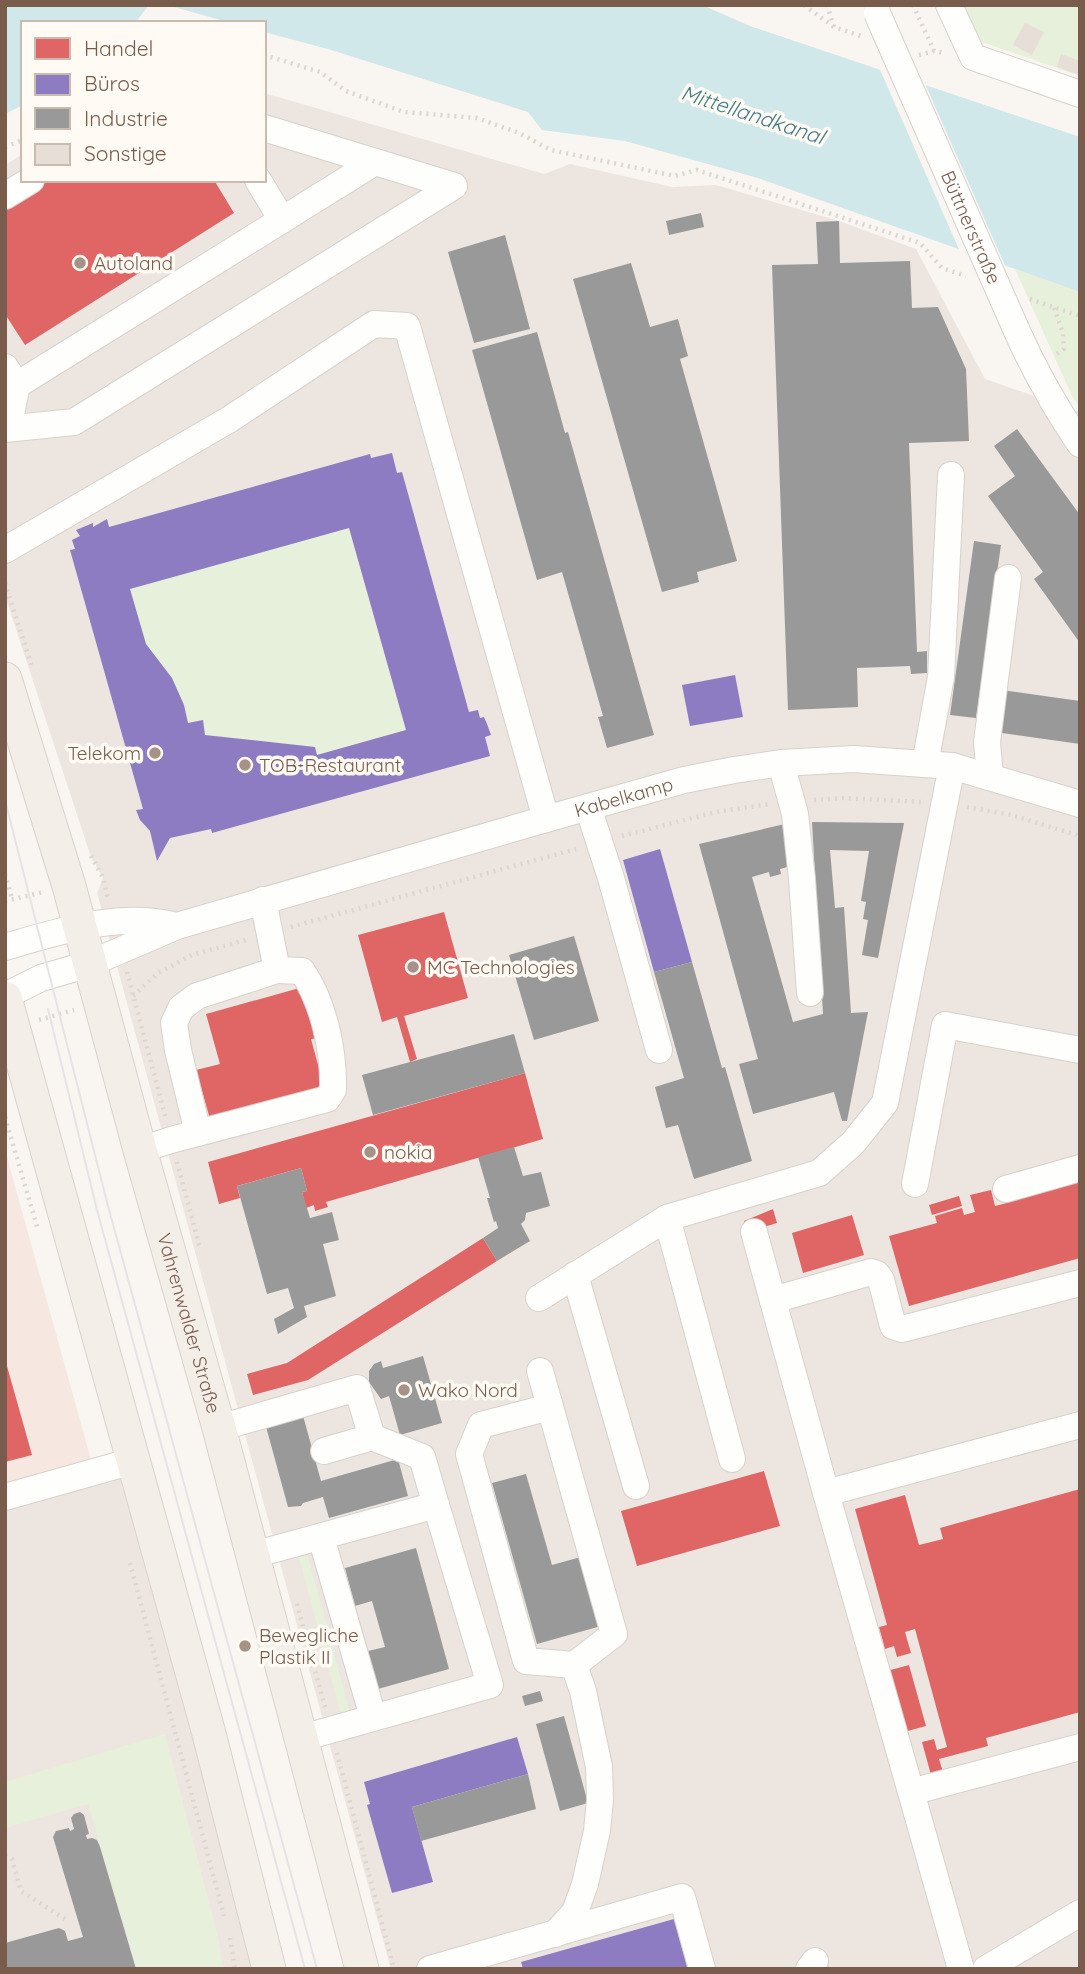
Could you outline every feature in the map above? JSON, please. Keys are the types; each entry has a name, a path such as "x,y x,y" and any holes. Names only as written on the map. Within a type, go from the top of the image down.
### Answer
{"main road":[{"name":"Vahrenwalder Straße","path":"5,679 80,928 139,1150 219,1428 362,1969"},
{"path":"5,997 208,1730 269,1969"}],"street":[{"path":"949,5 973,57 1080,94"},
{"name":"Büttnerstraße","path":"875,9 1030,361 1057,410 1080,444"},
{"path":"266,129 454,186 74,422 6,428 11,376 282,220 375,162"},
{"path":"5,196 28,182"},
{"path":"259,182 282,220"},
{"path":"5,550 230,419 374,324 407,326 545,819"},
{"path":"925,764 941,677 951,475"},
{"path":"990,776 987,743 1008,578"},
{"name":"Kabelkamp","path":"5,997 41,978 89,964 177,926 684,780 782,763 854,759 952,766 1080,804"},
{"path":"782,763 794,814 801,866 810,993"},
{"path":"539,1298 667,1218 819,1172 853,1143 885,1103 952,766"},
{"path":"588,807 611,878 659,1050"},
{"path":"263,900 277,970"},
{"name":"Kabelkamp","path":"5,947 115,921 157,921 177,926"},
{"path":"139,1150 327,1099 333,1090 328,1037 313,987 302,971 277,970 197,996 181,1008 174,1023 198,1133"},
{"path":"915,1184 945,1025 1080,1050"},
{"path":"1006,1189 1080,1168"},
{"path":"667,1218 732,1459"},
{"path":"754,1232 961,1969"},
{"path":"773,1300 871,1272 877,1274 881,1280 893,1326 902,1329 1080,1283"},
{"path":"575,1275 636,1486"},
{"path":"540,1370 614,1634 574,1665 526,1661 469,1454 481,1425 550,1407"},
{"path":"219,1428 357,1388 372,1437"},
{"path":"826,1493 1080,1425"},
{"path":"302,1738 490,1685 422,1457 372,1437 324,1451"},
{"path":"5,1497 133,1461"},
{"path":"253,1555 436,1505"},
{"path":"321,1537 373,1717"},
{"path":"555,1934 575,1912 585,1884 597,1831 600,1800 596,1755 583,1691 574,1665"},
{"path":"911,1792 1080,1747"},
{"path":"430,1969 682,1897 702,1969"},
{"path":"986,1969 1080,1913"}],"path":[{"path":"827,5 834,27"},
{"path":"913,5 934,51"},
{"path":"266,56 320,72 346,90 404,112 477,118 519,133 551,150 676,176 696,170 920,243 942,268 967,276"},
{"path":"1029,299 1080,316"},
{"path":"1030,361 1058,355 1064,349 1063,333 1053,308"},
{"path":"5,874 12,900"},
{"path":"14,1031 50,1016 134,996"},
{"path":"5,1117 40,1236"},
{"path":"129,1560 226,1924"},
{"path":"5,1856 12,1859 21,1891 68,1921"},
{"path":"230,1938 235,1969"}],"shaded area":[{"path":"266,94 544,174 570,164 672,187 716,185 839,221 916,249 985,379 1080,412 1080,1969 391,1969 97,893 103,878 91,857 5,596 5,165 21,155 21,182 266,182"},
{"path":"5,1150 93,1467 5,1491"},
{"path":"132,1456 269,1969 5,1969 5,1491"}],"green space":[{"path":"962,5 1080,5 1080,76 979,41"},
{"path":"1015,269 1080,292 1080,407 1072,396"},
{"path":"349,528 406,730 317,755 205,735 203,720 188,723 184,705 172,678 146,644 130,589"},
{"path":"308,1556 350,1712 341,1715 299,1558"},
{"path":"165,1734 218,1936 223,1969 137,1969 88,1804 5,1828 5,1782"}],"water":[{"path":"5,5 149,5 137,21 21,21 21,106 5,114"},
{"name":"Mittellandkanal","path":"167,5 702,5 750,26 1080,137 1080,292 758,178 625,141 542,130 528,112 328,49 266,33 266,21 224,21"}],"pier":[{"path":"877,63 923,79 1007,270 961,254"}],"building: Handel":[{"name":"Autoland","path":"43,182 215,182 234,213 25,345 5,314 5,206"},
{"name":"MC Technologies","path":"444,912 468,998 404,1016 417,1059 410,1062 397,1017 382,1022 358,935"},
{"path":"303,987 318,1038 311,1039 324,1087 210,1119 196,1070 220,1064 206,1014"},
{"path":"525,1073 543,1139 326,1202 328,1207 315,1211 314,1205 306,1208 302,1192 307,1191 301,1168 237,1186 240,1198 219,1204 208,1162"},
{"path":"1080,1171 1080,1258 909,1306 889,1236 937,1223 935,1216 962,1208 964,1215 975,1212 970,1195 991,1190 995,1206 1007,1203 1005,1192"},
{"path":"959,1196 962,1206 932,1215 929,1205"},
{"path":"773,1209 777,1223 747,1229 744,1221"},
{"path":"852,1215 864,1255 803,1273 792,1233"},
{"path":"483,1238 497,1261 308,1380 253,1395 247,1374 287,1363"},
{"path":"5,1359 32,1455 5,1462"},
{"path":"764,1471 780,1526 637,1566 621,1511"},
{"path":"1080,1489 1080,1712 986,1738 988,1746 939,1759 943,1772 931,1775 922,1742 934,1739 937,1750 947,1747 915,1629 905,1632 911,1653 897,1657 894,1646 885,1649 879,1627 887,1625 855,1509 905,1495 919,1545 943,1539 940,1528"},
{"path":"909,1665 926,1726 904,1732 887,1671"}],"building: Büros":[{"path":"392,453 397,473 402,472 469,712 478,710 491,735 485,737 490,756 212,833 211,829 170,838 157,861 150,831 140,820 136,810 143,809 70,550 75,549 72,540 80,536 76,530 93,523 93,527 107,519 109,527 370,454 371,458","holes":["349,528 406,730 317,755 315,747 205,735 203,720 188,723 184,705 172,678 146,644 130,589"]},
{"path":"735,675 743,717 690,726 682,685"},
{"path":"660,849 692,962 654,972 623,860"},
{"path":"517,1737 528,1774 412,1807 433,1882 392,1893 367,1805 370,1804 364,1782"},
{"path":"674,1919 688,1969 523,1969 521,1962"}],"building: Industrie":[{"path":"701,213 704,227 669,235 666,221"},
{"path":"839,221 840,263 910,261 912,308 938,307 966,369 969,441 909,443 917,652 927,651 927,673 911,674 910,666 857,668 858,707 788,710 772,265 818,264 816,222"},
{"path":"505,235 530,329 474,343 448,252"},
{"path":"631,263 650,327 678,319 688,356 680,359 737,561 697,572 699,582 662,592 573,279"},
{"path":"537,332 654,735 607,748 598,717 603,716 562,572 537,580 472,350"},
{"path":"1017,429 1080,515 1080,643 1034,579 1043,572 988,496 1015,476 994,446"},
{"path":"974,541 1001,545 976,718 950,715"},
{"path":"1001,690 1080,701 1080,744 995,732"},
{"path":"812,822 904,823 878,958 862,955 868,920 863,919 866,902 861,901 869,851 830,850 835,908 844,907 851,1013 868,1012 847,1121 842,1121 834,1092 753,1114 739,1064 758,1059 699,844 785,824 795,865 780,869 781,874 770,877 769,872 752,877 793,1022 823,1014"},
{"path":"574,936 599,1021 534,1040 509,955"},
{"path":"692,962 752,1161 694,1179 678,1125 666,1128 655,1087 684,1078 654,972"},
{"path":"514,1034 525,1073 373,1115 362,1075"},
{"path":"514,1147 523,1176 541,1172 550,1206 526,1213 521,1224 530,1241 497,1261 483,1238 498,1228 487,1198 490,1198 478,1157"},
{"path":"301,1168 307,1191 302,1192 310,1218 332,1212 339,1240 323,1244 336,1296 304,1306 307,1317 278,1334 274,1319 294,1308 288,1288 267,1294 237,1186"},
{"name":"Wako Nord","path":"423,1356 442,1423 400,1435 389,1396 381,1399 369,1382 369,1371 374,1364 381,1361 383,1368"},
{"path":"302,1412 321,1481 398,1459 408,1496 329,1518 323,1497 301,1506 288,1507 265,1423"},
{"path":"526,1474 552,1565 581,1557 601,1626 537,1644 492,1483"},
{"path":"416,1548 449,1669 378,1689 368,1651 385,1647 372,1601 355,1606 345,1568"},
{"path":"540,1691 543,1701 525,1706 522,1696"},
{"path":"564,1716 588,1803 560,1811 536,1724"},
{"path":"528,1774 536,1809 421,1841 412,1807"},
{"path":"80,1812 84,1815 89,1834 86,1835 87,1839 97,1840 100,1847 136,1969 5,1969 5,1943 59,1928 65,1931 68,1941 83,1937 53,1837 56,1831 74,1829 71,1818"}],"building: Sonstige":[{"path":"1025,23 1044,32 1032,55 1013,45"},
{"path":"1061,54 1080,61 1079,75 1057,67"}],"tram line":[{"path":"5,800 108,1206 317,1969"},
{"path":"48,1009 97,1210 305,1969"}],"place":[{"name":"Autoland","path":"80,263"},
{"name":"Telekom","path":"155,753"},
{"name":"TOB-Restaurant","path":"245,765"},
{"name":"MC Technologies","path":"413,967"},
{"name":"nokia","path":"370,1152"},
{"name":"Wako Nord","path":"404,1390"},
{"name":"Bewegliche Plastik II","path":"245,1646"}]}
